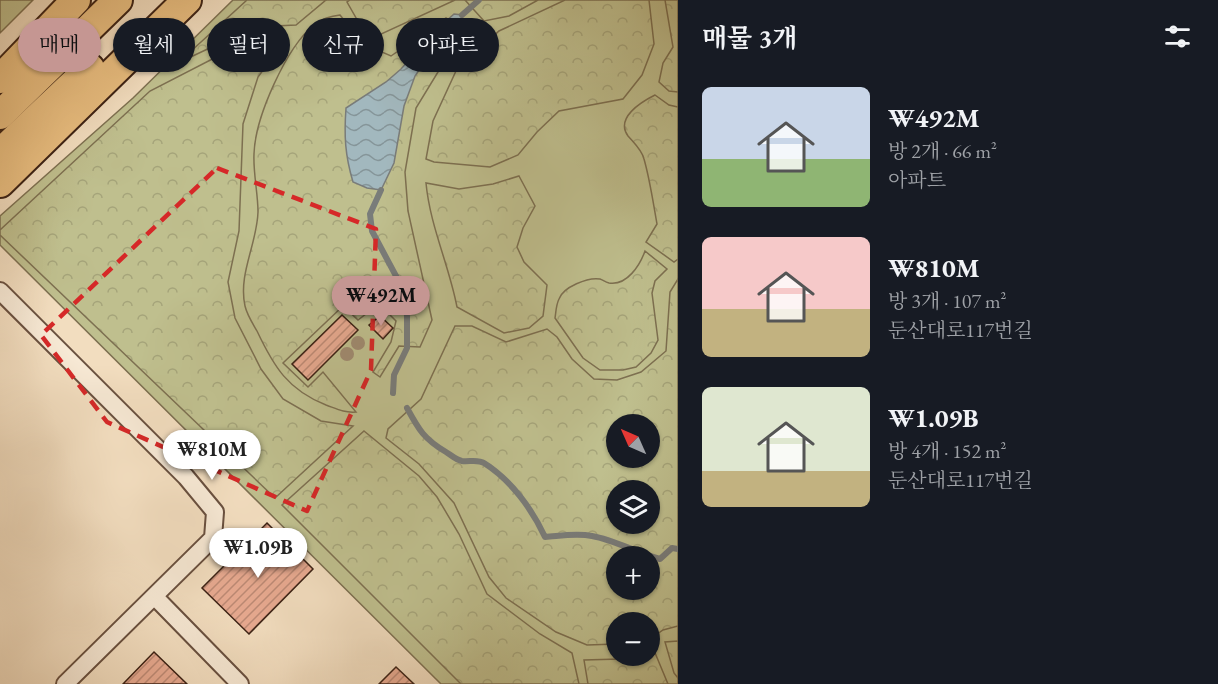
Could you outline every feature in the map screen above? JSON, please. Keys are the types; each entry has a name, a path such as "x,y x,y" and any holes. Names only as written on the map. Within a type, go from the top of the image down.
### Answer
{"highway":[{"path":"0,79 76,0"},
{"path":"99,18 118,0"},
{"path":"0,183 187,0"},
{"path":"0,153 160,3"},
{"path":"0,92 32,72"},
{"path":"0,115 44,72"}],"street":[{"path":"0,291 186,477 215,512 213,538 65,684"},
{"path":"155,597 240,684"}],"highlighted area":[{"path":"217,168 376,229 371,370 307,511 107,422 41,335"}],"green space":[{"path":"0,0 33,0 0,33"},
{"path":"233,0 678,0 678,684 441,684 0,245 0,216 160,72 195,72 195,37 207,25 207,72 290,72 290,18 215,18"},
{"path":"247,0 326,0 296,25 290,25 290,18 227,18"},
{"path":"350,0 455,0 416,18 396,18 396,27 384,33 384,18 356,18 347,2"},
{"path":"465,0 538,0 509,16 481,18"},
{"path":"565,0 649,0 654,44 642,75 623,99 559,111 518,155 490,167 434,162 426,159 433,121 456,72 499,72 499,31"},
{"path":"665,0 678,0 678,92 669,91 659,82 663,63 673,47"},
{"path":"340,15 342,18 328,18"},
{"path":"207,37 207,49 195,55 195,47"},
{"path":"302,38 302,72 384,72 384,53 391,56 396,53 396,72 438,72 416,108 405,172 408,211 432,320 420,347 399,346 380,377 373,372 391,342 396,321 379,304 358,320 343,306 283,363 308,387 323,372 356,412 337,409 313,399 292,384 276,366 245,306 244,282 258,212 254,161 256,139 266,103 280,72 290,72 290,54"},
{"path":"207,62 207,72 262,72 243,124 239,231 228,282 235,318 261,369 283,399 321,421 353,426 275,498 0,235 0,230 150,91 187,72 195,72 195,68"},
{"path":"655,95 669,105 678,107 678,259 674,262 646,242 657,224 651,191 643,156 625,129 627,117 631,111"},
{"path":"519,176 535,206 523,228 517,247 524,262 547,285 543,316 529,328 504,333 457,307 431,215 426,183 459,189 493,184"},
{"path":"645,251 667,269 655,281 652,293 658,340 651,353 636,367 623,370 600,370 583,358 555,318 558,301 565,291 583,281 600,279 616,283 622,281 636,268"},
{"path":"678,279 678,626 660,632 660,612 606,612 606,644 587,645 556,632 506,598 489,577 454,503 419,464 386,438 388,429 421,399 455,326 472,326 506,342 547,329 557,337 572,359 594,379 617,380 641,372 666,351 670,292"},
{"path":"364,431 419,476 437,497 459,534 487,594 540,634 572,653 579,684 461,684 282,505"},
{"path":"678,641 678,678 674,673 665,642"},
{"path":"606,659 606,666 660,665 668,684 588,684 584,660"}],"water":[{"path":"454,14 462,15 462,18 450,18"},
{"path":"398,72 418,72 404,106 394,163 381,190 367,188 353,182 348,163 345,128 346,108"}],"building":[{"path":"342,315 358,330 308,380 292,364"},
{"path":"380,316 393,328 383,339 369,325"},
{"path":"267,523 313,569 249,634 202,588"},
{"path":"154,652 187,684 123,684"},
{"path":"396,667 414,684 379,684"}],"waterway":[{"path":"462,15 479,0"},
{"path":"381,190 370,214 372,231 404,291 407,316 407,348 394,375 393,393"},
{"path":"407,408 432,443 456,459 482,462 503,478 527,506 545,537 592,536 660,559 672,548 678,549"}]}
